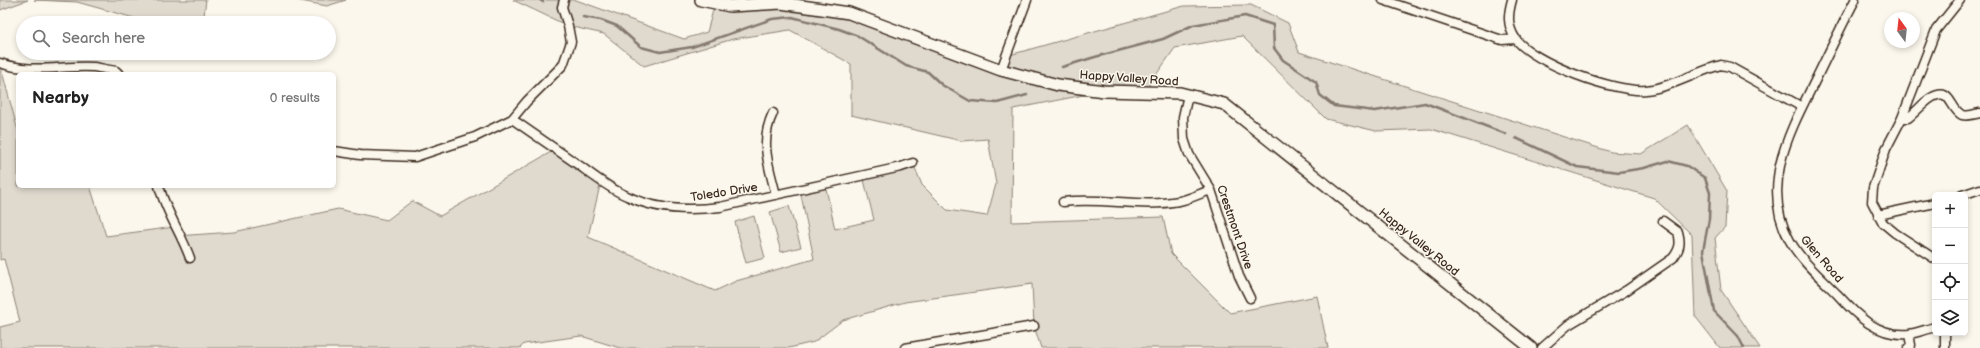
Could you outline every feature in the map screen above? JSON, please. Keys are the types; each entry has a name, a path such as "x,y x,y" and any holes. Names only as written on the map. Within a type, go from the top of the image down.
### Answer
{"street":[{"path":"336,151 363,155 415,157 476,137 512,119 527,101 563,65 571,42 562,8 564,0"},
{"name":"Happy Valley Road","path":"701,0 730,6 781,3 849,14 1001,70 1058,85 1104,91 1180,93 1224,104 1531,348"},
{"path":"1001,70 1027,0"},
{"path":"1383,0 1502,40 1516,39"},
{"path":"1512,0 1509,11 1509,25 1516,39 1541,59 1598,82 1644,90 1663,87 1721,65 1730,67 1802,107"},
{"name":"Glen Road","path":"1855,0 1783,149 1777,188 1780,210 1784,227 1790,240 1802,257 1857,316 1875,328 1891,334 1909,334 1932,328"},
{"path":"1932,256 1895,233 1883,223 1872,202 1873,188 1886,149 1902,118 1936,30 1960,0"},
{"path":"0,63 12,67 45,69 93,67 117,72"},
{"name":"Crestmont Drive","path":"1188,95 1183,117 1184,138 1190,154 1211,190 1237,271 1250,298"},
{"path":"1902,118 1908,118 1931,98 1945,95 1949,98 1956,111 1962,115 1968,116 1980,113"},
{"path":"773,113 768,124 765,151 776,195"},
{"name":"Toledo Drive","path":"512,119 601,181 627,196 654,206 682,210 699,210 776,195 902,167 913,163"},
{"path":"160,188 167,209 190,258"},
{"path":"1968,193 1980,189"},
{"path":"1063,202 1081,200 1146,204 1180,201 1211,190"},
{"path":"1878,215 1932,204"},
{"path":"1542,348 1568,325 1627,290 1678,253 1681,242 1678,232 1663,221"},
{"path":"905,348 1034,326"},
{"path":"1908,348 1911,345 1909,334"},
{"path":"1944,348 1945,336"}],"shaded area":[{"path":"0,0 28,0 0,10"},
{"path":"34,0 206,0 204,16 127,16 77,2"},
{"path":"295,0 346,0 327,6"},
{"path":"513,0 576,0 684,39 707,32 715,3 821,9 1000,70 1006,56 1184,6 1251,5 1288,23 1299,52 1611,152 1641,154 1688,125 1727,191 1725,227 1715,238 1721,290 1760,348 1720,348 1695,316 1692,235 1654,198 1431,129 1376,131 1326,119 1242,36 1175,48 1144,92 1104,91 1013,109 1012,222 1163,217 1171,254 1230,313 1317,296 1328,348 1041,348 1034,326 1032,284 905,302 843,320 814,342 789,348 620,348 581,336 524,344 520,348 0,348 0,327 20,322 4,259 0,260 0,64 16,124 16,188 91,188 106,236 175,227 176,236 234,232 338,209 387,220 412,201 440,216 556,149 601,181 588,237 715,291 736,281 814,259 800,190 825,184 835,229 874,220 863,176 913,163 922,185 947,210 987,216 996,184 988,139 962,141 851,115 851,64 790,30 733,39 644,66 604,34 568,26"},
{"path":"789,206 801,247 781,252 770,212"},
{"path":"754,216 765,258 746,263 735,222"}],"waterway":[{"path":"1062,67 1163,39 1193,25 1245,16 1273,25 1274,48 1283,60 1316,82 1320,95 1334,106 1375,111 1425,103 1506,134"},
{"path":"583,17 601,20 617,26 641,47 660,52 692,47 772,19 792,17 839,29 858,36 906,66 928,72 942,85 970,101 997,103 1027,95"},
{"path":"1516,138 1577,167 1619,172 1644,168 1668,161 1687,166 1705,178 1710,193 1709,219 1703,251 1714,311 1738,336 1744,348"}]}
